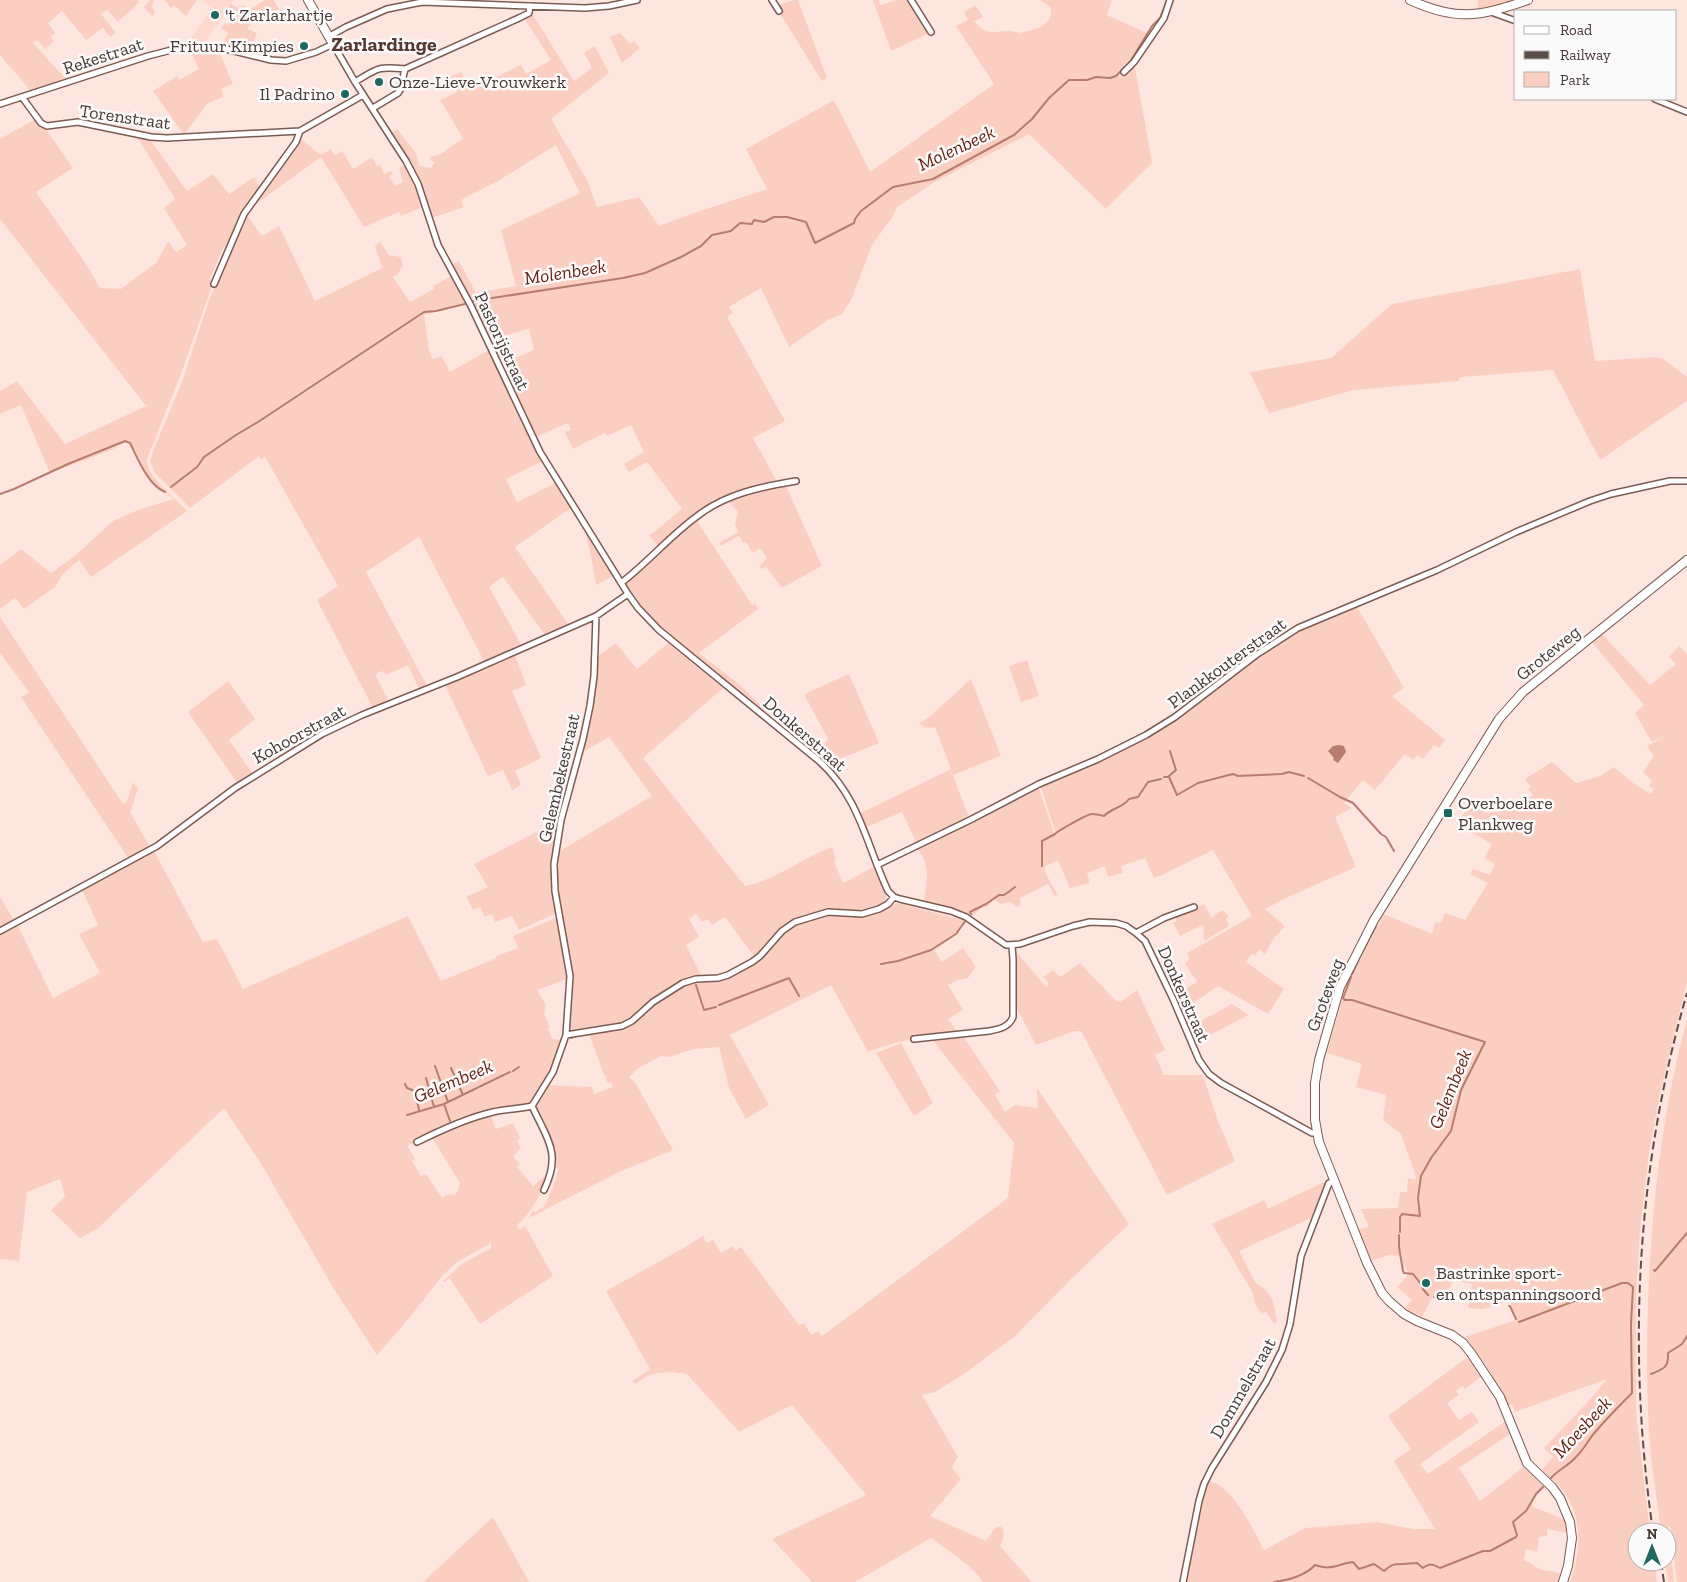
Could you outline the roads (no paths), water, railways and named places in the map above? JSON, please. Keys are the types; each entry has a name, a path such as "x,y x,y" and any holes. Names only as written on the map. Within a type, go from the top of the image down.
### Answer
{"main road":[{"path":"308,0 330,40"},
{"path":"1410,0 1447,13 1465,15 1492,12 1528,0"},
{"name":"Groteweg","path":"1564,1582 1572,1545 1570,1522 1560,1498 1528,1463 1522,1453 1500,1397 1467,1348 1452,1335 1417,1321 1404,1314 1389,1302 1366,1263 1316,1133 1315,1083 1319,1060 1340,987 1374,920 1499,719 1523,692 1687,560"}],"street":[{"name":"Rekestraat","path":"0,104 148,56 179,48 206,46 272,60 286,61 316,52 330,40 373,14 410,4 440,2 585,8 609,6 637,0"},
{"path":"772,0 779,11"},
{"path":"911,0 931,32"},
{"path":"1124,72 1138,56 1164,18 1170,0"},
{"path":"355,82 378,68 405,69 529,13 530,6"},
{"path":"1492,12 1514,20"},
{"name":"Pastorijstraat","path":"330,40 397,146 415,179 438,245 471,306 540,452 628,594"},
{"path":"373,108 398,93 405,69"},
{"name":"Torenstraat","path":"22,97 41,123 47,126 78,122 151,137 167,138 300,131 363,95"},
{"path":"1657,100 1687,112"},
{"path":"214,284 244,214 296,142 300,131"},
{"path":"621,584 696,516 719,502 758,488 796,481"},
{"name":"Plankkouterstraat","path":"877,865 970,820 1038,784 1098,760 1146,735 1176,717 1256,655 1298,628 1437,570 1516,532 1590,501 1670,481 1687,481"},
{"name":"Donkerstraat","path":"628,594 638,608 659,630 820,761 832,773 847,792 888,891 894,897"},
{"name":"Kohoorstraat","path":"0,931 157,846 235,788 311,740 339,725 458,677 596,616 628,594"},
{"name":"Gelembekestraat","path":"532,1106 553,1072 566,1035 570,976 556,891 554,864 560,820 583,739 590,706 595,667 596,616"},
{"path":"566,1035 622,1026 632,1021 653,1002 683,983 696,979 718,978 728,975 760,956 782,931 795,922 828,912 862,914 879,909 888,904 894,897 959,914 978,924 1006,945 1012,946 1013,1016 1009,1023 989,1031 935,1035 914,1039"},
{"path":"1136,933 1164,918 1194,907"},
{"name":"Donkerstraat","path":"1012,946 1090,922 1116,923 1136,933 1144,941 1152,954 1203,1068 1221,1083 1312,1133 1316,1133"},
{"path":"417,1142 435,1132 486,1114 532,1106 553,1150 551,1172 544,1190"},
{"name":"Dommelstraat","path":"1183,1582 1204,1484 1266,1382 1282,1350 1290,1324 1301,1256 1329,1183 1334,1181"}],"waterway":[{"name":"Molenbeek","path":"473,301 645,273 701,246 712,235 731,231 740,223 752,224 754,220 764,222 774,217 787,217 806,222 815,243 854,223 861,211 893,187 933,179 1014,135 1069,80 1087,80 1096,77 1110,78 1116,76 1130,62 1152,26 1160,18 1167,0"},
{"path":"171,487 197,467 204,457 424,312 465,304"},
{"path":"0,494 125,441 130,443 140,464 153,484 165,492"},
{"path":"1169,776 1176,770 1170,751"},
{"name":"Gelembeek","path":"1164,777 1169,777 1177,795 1198,783 1233,774 1238,776 1289,772 1304,776"},
{"name":"Gelembeek","path":"1308,778 1353,803 1386,837 1394,851"},
{"name":"Gelembeek","path":"1056,833 1089,815 1104,816 1123,805 1129,799 1138,797 1148,782 1161,779"},
{"name":"Gelembeek","path":"1042,866 1042,841 1055,834"},
{"name":"Gelembeek","path":"971,914 970,912 999,895 1004,895 1015,887"},
{"name":"Gelembeek","path":"881,964 898,961 931,950 956,934 966,920"},
{"name":"Gelembeek","path":"1360,957 1376,926"},
{"name":"Gelembeek","path":"1352,974 1359,959"},
{"name":"Gelembeek","path":"1351,977 1343,998 1345,1000 1352,1000 1485,1042 1461,1090 1451,1131 1431,1158 1421,1176 1418,1198 1420,1216 1402,1214 1400,1217 1400,1232"},
{"name":"Gelembeek","path":"719,1005 789,978 799,996"},
{"name":"Gelembeek","path":"696,985 704,1010 716,1007"},
{"name":"Gelembeek","path":"605,1031 625,1027"},
{"name":"Gelembeek","path":"571,1038 578,1035"},
{"path":"435,1066 448,1102"},
{"name":"Gelembeek","path":"513,1071 519,1067"},
{"path":"451,1068 463,1095"},
{"name":"Gelembeek","path":"407,1115 444,1104 510,1072"},
{"path":"426,1078 434,1107"},
{"path":"405,1084 407,1088 415,1091 419,1110"},
{"path":"444,1104 450,1121"},
{"path":"1654,1270 1687,1233"},
{"name":"Gelembeek","path":"1399,1235 1403,1271 1404,1273 1413,1274 1421,1284"},
{"name":"Gelembeek","path":"1519,1322 1622,1283 1628,1283 1633,1287 1631,1324 1632,1393 1594,1433 1578,1455 1551,1478"},
{"name":"Gelembeek","path":"1422,1285 1428,1295"},
{"name":"Gelembeek","path":"1434,1297 1443,1301"},
{"name":"Gelembeek","path":"1509,1306 1516,1319"},
{"name":"Moesbeek","path":"1651,1374 1665,1367 1668,1361 1668,1353 1682,1344 1687,1336"},
{"name":"Moesbeek","path":"1274,1582 1296,1577 1315,1565 1330,1567 1353,1562 1359,1569 1374,1564 1384,1571 1393,1565 1417,1563 1423,1568 1428,1565 1440,1568 1483,1551 1490,1551 1516,1537 1513,1522 1526,1511 1536,1494 1543,1487"}],"railway":[{"path":"1652,1522 1640,1396 1639,1328 1641,1261 1647,1193 1657,1126 1670,1060 1687,993"},
{"path":"1662,1572 1664,1582"}],"place":[{"name":"'t Zarlarhartje","path":"215,15"},
{"name":"Frituur Kimpies","path":"304,46"},
{"name":"Onze-Lieve-Vrouwkerk","path":"379,82"},
{"name":"Il Padrino","path":"345,94"},
{"name":"Overboelare Plankweg","path":"1448,813"},
{"name":"Bastrinke sport- en ontspanningsoord","path":"1426,1283"}],"district":[{"name":"Zarlardinge","path":"384,44"}]}
